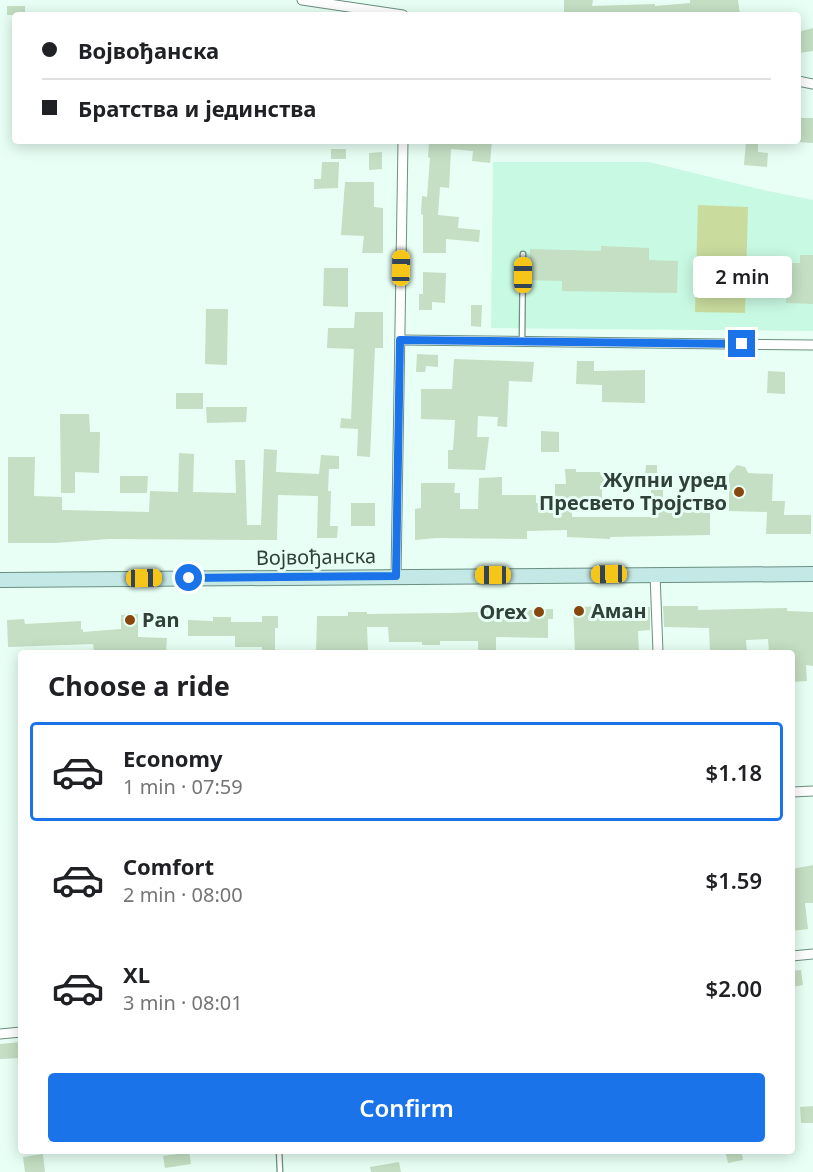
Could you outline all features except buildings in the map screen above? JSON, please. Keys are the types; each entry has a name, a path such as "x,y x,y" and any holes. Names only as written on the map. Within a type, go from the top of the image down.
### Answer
{"main road":[{"name":"Војвођанска","path":"0,580 813,574"}],"street":[{"path":"302,0 362,4 392,12"},
{"path":"396,576 403,144"},
{"path":"400,340 813,345"},
{"path":"654,574 658,650"},
{"path":"795,792 813,791"},
{"path":"795,956 813,954"},
{"path":"0,1034 18,1032"}],"lane":[{"path":"522,341 523,254"},
{"path":"279,1154 280,1172"}],"shaded area":[{"path":"493,162 649,162 813,200 813,331 491,328"},
{"path":"698,205 748,207 745,313 695,312"}],"place":[{"name":"Жупни уред Пресвето Тројство","path":"739,492"},
{"name":"Аман","path":"579,611"},
{"name":"Orex","path":"539,612"},
{"name":"Pan","path":"130,620"}],"route":[{"path":"189,578 396,576 400,340 742,344"}]}
